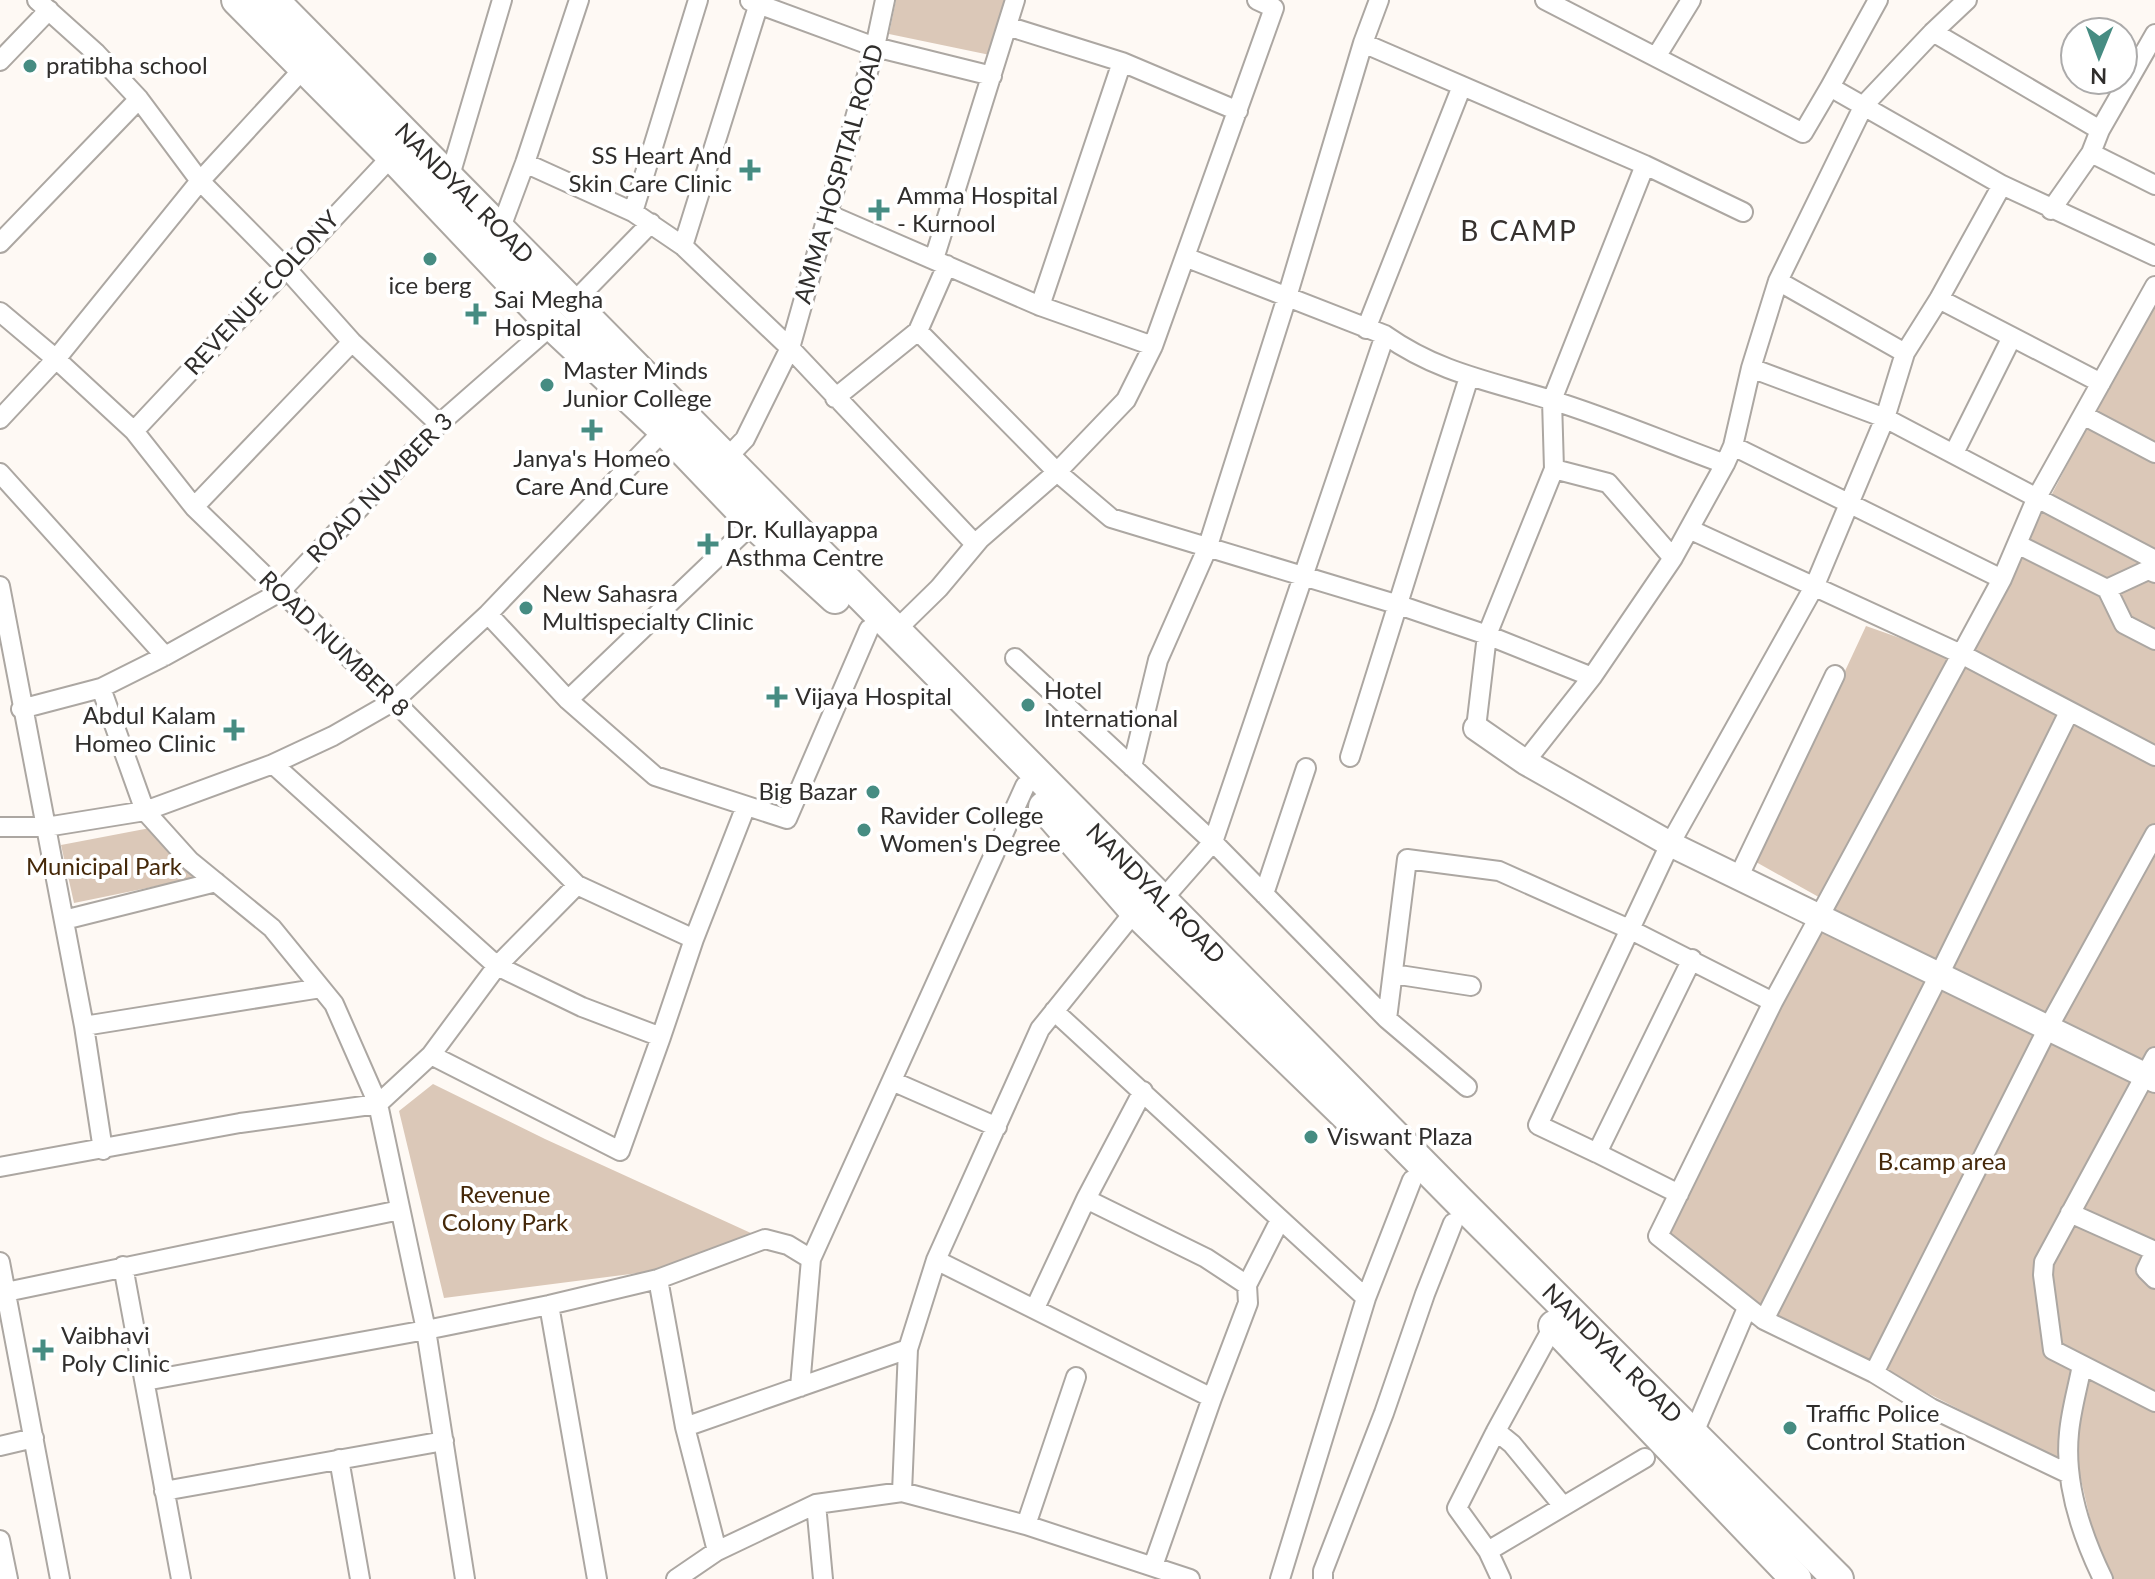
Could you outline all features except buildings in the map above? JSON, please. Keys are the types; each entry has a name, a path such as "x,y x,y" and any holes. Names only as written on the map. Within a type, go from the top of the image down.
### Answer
{"main road":[{"name":"NANDYAL ROAD","path":"237,0 392,156 562,314 882,630 1796,1579"},
{"name":"NANDYAL ROAD","path":"273,0 500,230 562,314 664,430 716,468 753,523 882,630 1025,786 1838,1579"}],"street":[{"path":"449,179 502,0"},
{"path":"500,230 579,0"},
{"path":"633,212 698,0"},
{"name":"AMMA HOSPITAL ROAD","path":"790,348 875,47 885,0"},
{"path":"835,398 918,331 941,262 1015,0"},
{"path":"488,614 568,700 655,776 787,819 882,630 939,588 975,544 1057,472 1126,400 1153,346 1274,8 1257,0"},
{"path":"1132,767 1158,660 1207,549 1363,43 1379,0"},
{"path":"1545,0 1578,8 1656,57 1803,133 1878,0"},
{"path":"1656,57 1691,0"},
{"path":"1525,762 1592,677 1673,558 1725,464 1733,446 1751,368 1778,281 1864,105 1967,0"},
{"path":"683,246 756,2 875,47 992,76"},
{"path":"0,61 43,5 96,53 139,99 200,181 285,267 352,342 439,424"},
{"path":"1007,26 1122,62 1238,111"},
{"path":"1933,32 2100,130"},
{"path":"2051,210 2091,153 2100,130 2154,37"},
{"path":"1363,43 1645,165 1743,212"},
{"path":"1040,306 1122,62"},
{"path":"0,419 56,359 200,181 304,68"},
{"path":"1366,329 1462,86"},
{"path":"1830,87 2002,185 2155,256"},
{"path":"0,243 139,99"},
{"path":"2091,153 2155,185"},
{"name":"REVENUE COLONY","path":"134,431 392,156"},
{"path":"525,163 633,212 683,246 790,348 975,544"},
{"path":"1645,165 1552,400 1554,469 1487,635 1476,728 1525,762 1670,844 2048,1028 2152,1071 2070,1213 2044,1262 2043,1275 2053,1350 2155,1402"},
{"path":"1679,1194 1538,1125 1670,844 1815,585 1885,418 1905,353 1939,299 2002,185"},
{"path":"828,214 1040,306 1153,346"},
{"name":"ROAD NUMBER 3","path":"21,709 101,688 280,592 439,424 562,314 651,223"},
{"path":"1185,257 1385,335 1413,355 1469,377 1552,400 1725,464"},
{"path":"1778,281 1905,353"},
{"path":"2069,1474 1931,1408 1874,1373 1764,1320 1658,1236 1773,1002 2002,579 2037,497 2153,293"},
{"path":"1939,299 2101,383"},
{"name":"ROAD NUMBER 8","path":"0,312 134,431 194,507 394,701 577,885 694,939"},
{"path":"918,331 1057,472 1111,518 1399,605 1487,635 1592,677"},
{"path":"902,1492 908,1349 936,1260 1040,1029 1148,905 1213,842 1385,335"},
{"path":"1954,453 2012,337"},
{"path":"194,507 352,342"},
{"path":"716,468 745,439 790,348"},
{"path":"1751,368 1885,418 2155,560"},
{"path":"1350,757 1469,377"},
{"path":"2083,415 2155,453"},
{"path":"0,827 46,827 145,811 273,764 333,736 394,701 488,614 664,430"},
{"path":"1733,446 2002,579"},
{"path":"1554,469 1608,483 1673,558"},
{"path":"0,473 165,656"},
{"path":"568,700 753,523"},
{"path":"1689,529 1963,655 2155,756"},
{"path":"2017,544 2107,589 2124,624 2155,640"},
{"path":"2107,589 2148,570 2155,573"},
{"path":"0,586 21,709 84,1026 103,1150"},
{"path":"1015,658 1213,842 1387,1019 1467,1087"},
{"path":"1739,876 1835,675"},
{"path":"101,688 145,811 190,861 272,928 334,1004 378,1104 426,1330 465,1579"},
{"path":"1764,1320 2069,712"},
{"path":"273,764 497,966 582,1007 661,1037"},
{"path":"1264,894 1306,768"},
{"path":"800,1387 811,1259 1025,786"},
{"path":"431,1055 620,1151 694,939 746,806"},
{"path":"1874,1373 2048,1028 2155,834"},
{"path":"1387,1019 1407,859 1499,871 1692,959 1773,1002"},
{"path":"64,920 216,882"},
{"path":"0,1167 240,1123 378,1104 431,1055 497,966 577,885"},
{"path":"1597,1153 1692,959"},
{"path":"1393,974 1471,986"},
{"path":"84,1026 321,988"},
{"path":"1054,1011 1366,1298"},
{"path":"892,1081 997,1127"},
{"path":"1035,1308 1086,1199 1143,1091"},
{"path":"1280,1579 1366,1298 1412,1180"},
{"path":"1086,1199 1206,1258 1247,1285"},
{"path":"6,1292 400,1210"},
{"path":"2070,1213 2155,1251 2146,1270 2155,1279"},
{"path":"1153,1566 1248,1303 1247,1285 1280,1220"},
{"path":"1323,1579 1328,1557 1453,1223"},
{"path":"145,1381 549,1305 658,1279 765,1239 788,1245 811,1259"},
{"path":"936,1260 1212,1398"},
{"path":"0,1262 60,1579"},
{"path":"123,1266 181,1579"},
{"path":"658,1279 685,1427 717,1551"},
{"path":"549,1305 597,1579"},
{"path":"1693,1435 1747,1308"},
{"path":"1501,1579 1488,1551 1457,1508 1554,1325"},
{"path":"685,1427 908,1349"},
{"path":"2082,1365 2069,1434 2069,1474 2082,1527 2103,1579"},
{"path":"1026,1525 1076,1377"},
{"path":"1496,1431 1512,1444 1563,1506"},
{"path":"0,1446 34,1438"},
{"path":"164,1491 444,1441"},
{"path":"1488,1551 1645,1458"},
{"path":"339,1459 360,1579"},
{"path":"676,1579 717,1551 816,1504 902,1492 1026,1525 1190,1579"},
{"path":"816,1504 823,1579"},
{"path":"0,1540 8,1579"}],"green space":[{"path":"896,0 1006,0 990,55 889,34"},
{"name":"B.camp area","path":"2155,296 2155,1579 2110,1579 2099,1558 2079,1471 1869,1363 1763,1313 1666,1235 1833,905 1756,862 1866,626 1965,661"},
{"name":"Municipal Park","path":"150,828 196,878 74,903 61,845"},
{"name":"Revenue Colony Park","path":"433,1084 753,1234 654,1271 444,1298 399,1111"}],"place":[{"name":"pratibha school","path":"30,66"},
{"name":"SS Heart And Skin Care Clinic","path":"750,170"},
{"name":"Amma Hospital - Kurnool","path":"879,210"},
{"name":"ice berg","path":"430,259"},
{"name":"Sai Megha Hospital","path":"476,314"},
{"name":"Master Minds Junior College","path":"547,385"},
{"name":"Janya's Homeo Care And Cure","path":"592,430"},
{"name":"Dr. Kullayappa Asthma Centre","path":"708,544"},
{"name":"New Sahasra Multispecialty Clinic","path":"526,608"},
{"name":"Vijaya Hospital","path":"777,697"},
{"name":"Hotel International","path":"1028,705"},
{"name":"Abdul Kalam Homeo Clinic","path":"234,730"},
{"name":"Big Bazar","path":"873,792"},
{"name":"Ravider College Women's Degree","path":"864,830"},
{"name":"Viswant Plaza","path":"1311,1137"},
{"name":"Vaibhavi Poly Clinic","path":"43,1350"},
{"name":"Traffic Police Control Station","path":"1790,1428"}],"district":[{"name":"B CAMP","path":"1519,231"}]}
